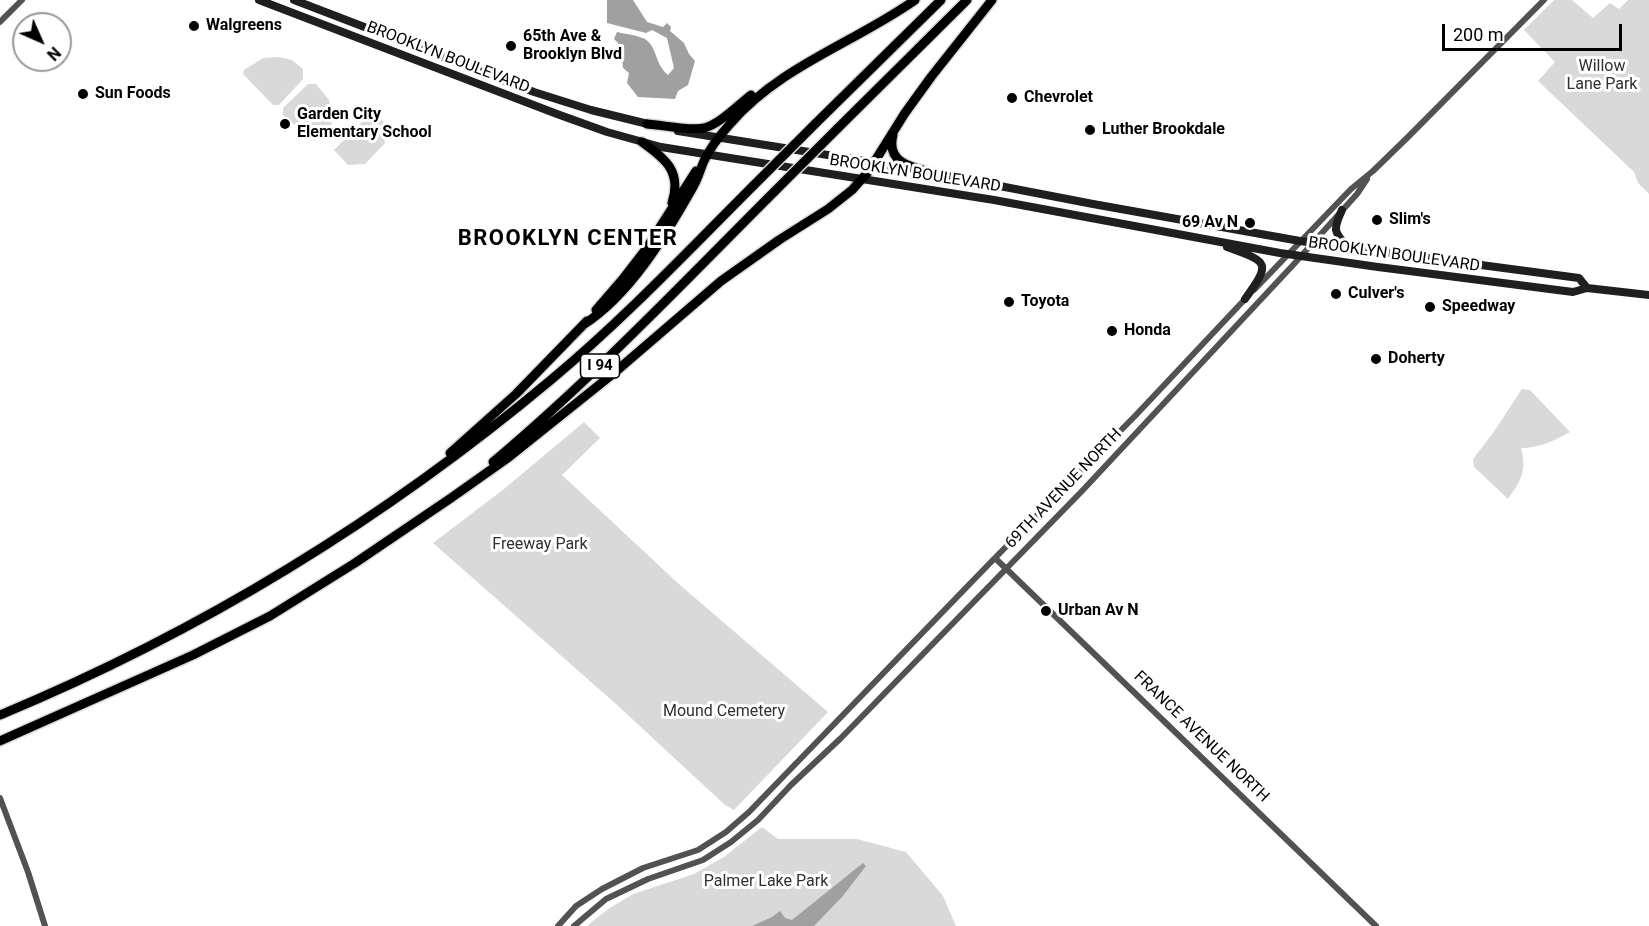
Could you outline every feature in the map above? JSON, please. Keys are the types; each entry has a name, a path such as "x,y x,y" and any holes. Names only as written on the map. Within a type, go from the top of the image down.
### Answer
{"highway":[{"path":"405,492 516,394 583,325 631,269 718,138 735,118 758,96 789,73 915,0"},
{"name":"I 94","path":"0,715 95,673 213,612 320,549 405,492 494,426 585,350 631,308 941,0"},
{"name":"I 94","path":"0,741 193,655 270,616 410,525 487,467 547,416 967,0"},
{"path":"410,525 509,457 564,414 720,281 844,197 862,179 931,77 992,0"},
{"path":"647,124 693,129 710,126 776,78 820,56"},
{"path":"896,128 891,144 896,157 912,167 930,172"},
{"path":"642,142 666,162 674,175 675,191 668,215"},
{"path":"583,325 600,314 626,287 641,267 695,184 704,160"}],"main road":[{"name":"BROOKLYN BOULEVARD","path":"259,0 556,114 607,132 704,160 862,179 994,200 1301,256 1573,292 1587,288 1649,295"},
{"name":"BROOKLYN BOULEVARD","path":"294,0 534,92 591,110 678,132 874,162 1300,241 1579,278 1587,288"},
{"path":"1342,210 1335,228 1336,234 1350,248"},
{"path":"1209,240 1253,256 1260,262 1261,275 1245,299"}],"street":[{"path":"0,22 22,0"},
{"name":"69TH AVENUE NORTH","path":"558,926 576,906 602,889 644,868 698,850 726,832 754,807 1140,411 1300,241 1544,0"},
{"name":"69TH AVENUE NORTH","path":"574,926 606,899 648,879 703,860 731,842 758,820 1082,491 1301,256 1357,194 1373,171"},
{"name":"FRANCE AVENUE NORTH","path":"995,558 1376,926"},
{"path":"0,798 28,872 45,926"}],"green space":[{"name":"Willow Lane Park","path":"1554,0 1572,0 1593,18 1610,3 1619,9 1628,0 1649,0 1649,194 1638,183 1634,172 1538,81 1555,62 1524,30"},
{"path":"279,57 292,60 303,69 303,79 279,105 273,105 243,74 244,70 263,58"},
{"path":"308,84 316,84 329,100 334,118 327,134 314,141 283,115 283,108"},
{"path":"370,114 380,118 387,128 384,135 385,143 365,164 348,165 334,150"},
{"path":"1522,389 1530,390 1570,432 1534,447 1521,448 1522,475 1508,499 1474,467 1473,459"},
{"name":"Mound Cemetery","path":"584,422 600,438 562,475 680,585 828,712 734,810 725,805 616,704 433,543 504,489"},
{"name":"Palmer Lake Park","path":"762,827 778,839 857,839 906,852 943,896 956,926 587,926 608,909 633,894 694,874 724,857"}],"shaded area":[{"path":"607,0 633,0 647,22 663,27 667,23 671,27 670,31 684,43 695,61 688,85 678,91 675,99 638,97 627,83 629,73 623,68 621,46 614,39 617,32 638,36 649,42 668,75 674,68 667,38 652,30 646,33 607,23"},
{"path":"863,863 866,866 842,897 814,926 752,926 780,911 785,918 792,920"}],"place":[{"name":"Walgreens","path":"194,26"},
{"name":"65th Ave & Brooklyn Blvd","path":"511,46"},
{"name":"Sun Foods","path":"83,94"},
{"name":"Chevrolet","path":"1012,98"},
{"name":"Garden City Elementary School","path":"285,124"},
{"name":"Luther Brookdale","path":"1090,130"},
{"name":"Slim's","path":"1377,220"},
{"name":"69 Av N","path":"1250,223"},
{"name":"Culver's","path":"1336,294"},
{"name":"Toyota","path":"1009,302"},
{"name":"Speedway","path":"1430,307"},
{"name":"Honda","path":"1112,331"},
{"name":"Doherty","path":"1376,359"},
{"name":"Urban Av N","path":"1046,611"}],"district":[{"name":"BROOKLYN CENTER","path":"568,239"}],"park label":[{"name":"Freeway Park","path":"540,545"}]}
